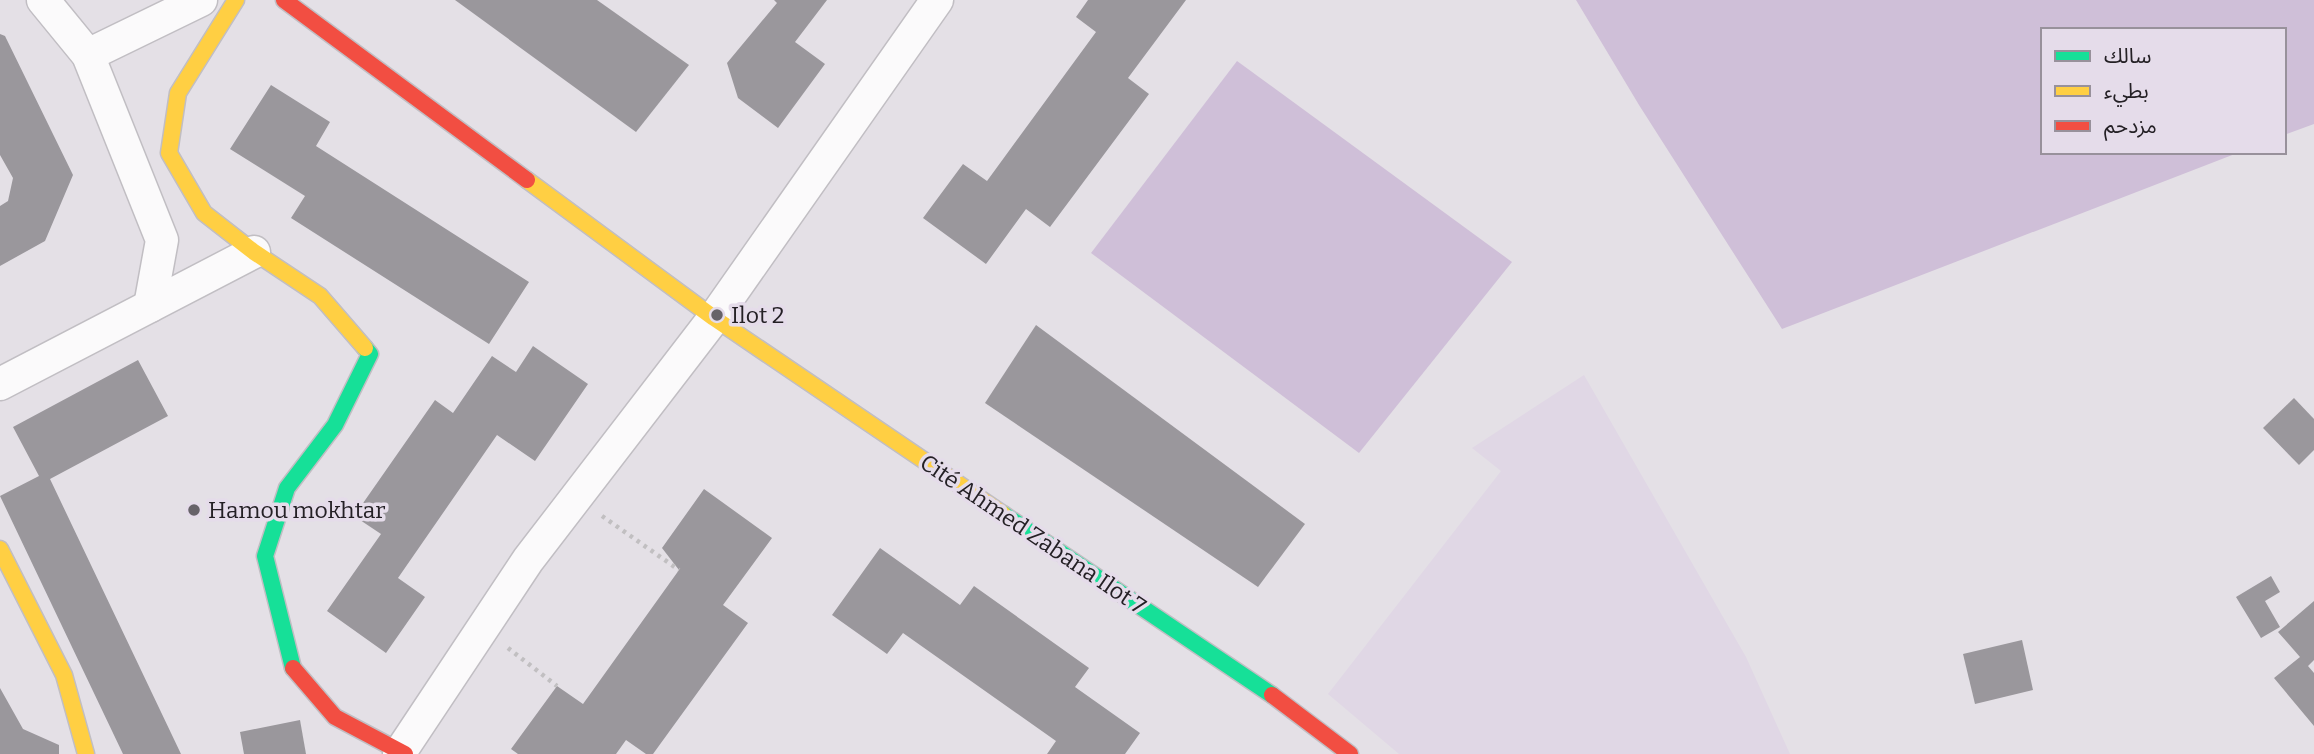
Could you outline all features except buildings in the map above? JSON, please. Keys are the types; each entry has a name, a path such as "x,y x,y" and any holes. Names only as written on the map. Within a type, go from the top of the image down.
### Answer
{"street":[{"path":"43,0 88,55 162,240 150,306"},
{"path":"88,55 201,0"},
{"path":"236,0 178,93 169,153 204,213 254,253 320,296 370,354 335,425 287,488 265,556 293,668 335,716 401,753 528,559 714,318 937,0"},
{"name":"Cité Ahmed Zabana Ilot 7","path":"284,0 714,318 1311,723 1350,754"},
{"path":"0,384 254,253"},
{"path":"0,549 64,675 86,754"}],"path":[{"path":"609,523 679,570"},
{"path":"506,645 557,686"}],"shaded area":[{"path":"1576,0 2314,0 2314,124 2286,134 2286,28 2041,28 2041,154 2235,154 1782,329 1639,105"},
{"path":"1237,61 1512,262 1359,453 1091,253"},
{"path":"1584,375 1746,657 1790,754 1399,754 1328,694 1501,471 1472,448"}],"traffic: fast":[{"path":"293,668 265,556 287,488 335,425 370,354 365,348"},
{"path":"1003,514 1272,695"}],"traffic: slow":[{"path":"236,0 178,93 169,153 204,213 254,252 320,296 365,348"},
{"path":"527,180 714,318 1003,514"},
{"path":"0,549 64,675 86,754"}],"traffic: jam":[{"path":"284,0 527,180"},
{"path":"293,668 335,717 405,754"},
{"path":"1272,695 1350,754"}],"place":[{"name":"Ilot 2","path":"717,315"},
{"name":"Hamou mokhtar","path":"194,510"}]}
